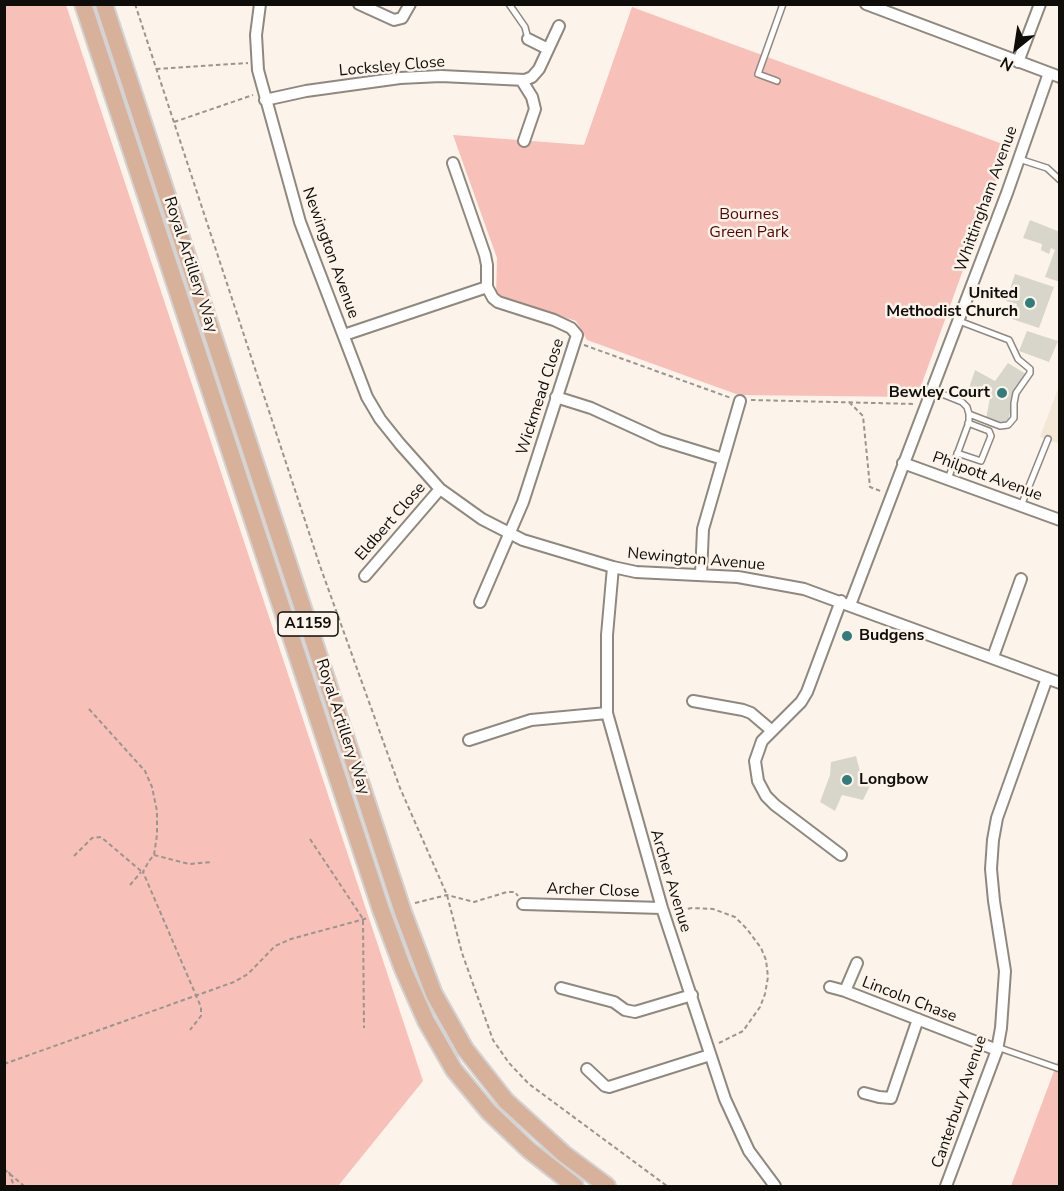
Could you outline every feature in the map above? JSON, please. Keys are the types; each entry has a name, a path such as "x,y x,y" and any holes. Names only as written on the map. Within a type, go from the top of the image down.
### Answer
{"main road":[{"name":"Royal Artillery Way","path":"83,4 381,910 403,969 426,1021 454,1070 497,1119 529,1150 575,1186"},
{"name":"Royal Artillery Way","path":"104,4 403,912 434,994 465,1049 506,1101 564,1154 607,1186"}],"street":[{"name":"Newington Avenue","path":"260,4 256,35 257,62 264,95 300,222 367,397 380,419 440,489 482,519 510,534 613,567 636,572 773,582 804,589 1059,683"},
{"path":"359,4 394,20 402,18 410,4"},
{"path":"1018,62 1040,4"},
{"path":"866,5 1054,75"},
{"path":"524,141 535,109 532,97 522,81 536,73 559,26"},
{"path":"528,39 548,49"},
{"name":"Whittingham Avenue","path":"841,855 775,805 761,789 755,761 762,741 801,702 846,603 891,495 1019,159 1054,75"},
{"name":"Locksley Close","path":"264,95 400,78 441,76 522,81"},
{"path":"344,335 487,287 485,255 453,163"},
{"name":"Wickmead Close","path":"480,602 523,502 577,335 571,328 554,320 498,302 487,287"},
{"path":"556,397 591,408 661,440 723,459"},
{"path":"701,575 703,530 740,401"},
{"name":"Philpott Avenue","path":"903,463 1059,520"},
{"name":"Eldbert Close","path":"365,576 440,489"},
{"name":"Archer Avenue","path":"613,567 607,635 607,713 663,911 725,1099 745,1143 759,1167 775,1186"},
{"path":"993,657 1021,579"},
{"name":"Canterbury Avenue","path":"946,1186 997,1048 1001,1028 1005,971 993,901 991,869 993,840 997,818 1047,678"},
{"path":"693,701 743,710 771,730"},
{"path":"469,740 541,718 607,713"},
{"name":"Archer Close","path":"523,904 663,911"},
{"name":"Lincoln Chase","path":"844,991 857,963"},
{"name":"Lincoln Chase","path":"830,987 997,1048"},
{"path":"561,988 614,1002 625,1010 635,1012 692,995"},
{"path":"864,1093 891,1098 918,1019"},
{"path":"587,1069 609,1087 709,1051"}],"lane":[{"path":"509,4 525,27 528,39"},
{"path":"777,81 758,74 783,4"},
{"path":"1019,159 1047,168 1059,180"},
{"path":"957,320 1010,340 1018,359 1030,369 1030,373 1016,393 1013,421 1008,425 1000,426 969,414"},
{"path":"931,389 962,402 969,414 968,423 948,479"},
{"path":"957,453 981,461 991,436 989,432 968,423"},
{"path":"1022,506 1048,439"},
{"path":"997,1048 1059,1069"}],"path":[{"path":"135,4 320,566 400,788 447,895 462,953 493,1040 509,1063 529,1084 667,1186"},
{"path":"156,69 257,62"},
{"path":"174,122 264,95"},
{"path":"574,342 740,401 754,399 925,404"},
{"path":"849,402 863,416 870,487 891,495"},
{"path":"89,709 145,771 157,811 154,855 130,885"},
{"path":"74,856 92,838 101,837 142,872 202,1011 198,1022 190,1030"},
{"path":"310,839 363,919 364,1028"},
{"path":"154,855 189,864 212,862"},
{"path":"413,904 447,895 474,902 507,892 514,892 523,904"},
{"path":"663,911 692,908 713,909 735,917 761,948 766,960 768,977 765,994 752,1019 743,1030 709,1051"},
{"path":"4,1064 234,982 248,974 275,946 291,939 363,919"},
{"path":"4,1169 24,1186"},
{"path":"9,1172 14,1186"}],"shaded area":[{"path":"1059,386 1059,444 1040,437"}],"green space":[{"path":"5,4 66,5 423,1081 338,1186 5,1186"},
{"name":"Bournes Green Park","path":"632,7 1008,146 917,397 739,395 587,340 576,321 496,295 497,258 453,135 584,145"},
{"path":"1059,1057 1059,1186 1011,1186 1054,1071"}],"building":[{"path":"1030,220 1060,232 1060,282 1045,277 1055,250 1051,248 1049,254 1041,250 1042,244 1023,238"},
{"name":"United Methodist Church","path":"1015,274 1054,287 1039,328 1012,319 1017,304 1006,301"},
{"path":"1027,331 1058,341 1049,362 1019,351"},
{"name":"Bewley Court","path":"1008,363 1026,374 1013,394 1008,423 986,419 991,392 985,390 982,398 968,391 975,370 995,381"},
{"name":"Longbow","path":"856,756 861,775 871,784 863,800 842,795 835,811 820,802 830,775 831,762"}],"place":[{"name":"United Methodist Church","path":"1030,303"},
{"name":"Bewley Court","path":"1002,393"},
{"name":"Budgens","path":"847,636"},
{"name":"Longbow","path":"847,780"}]}
